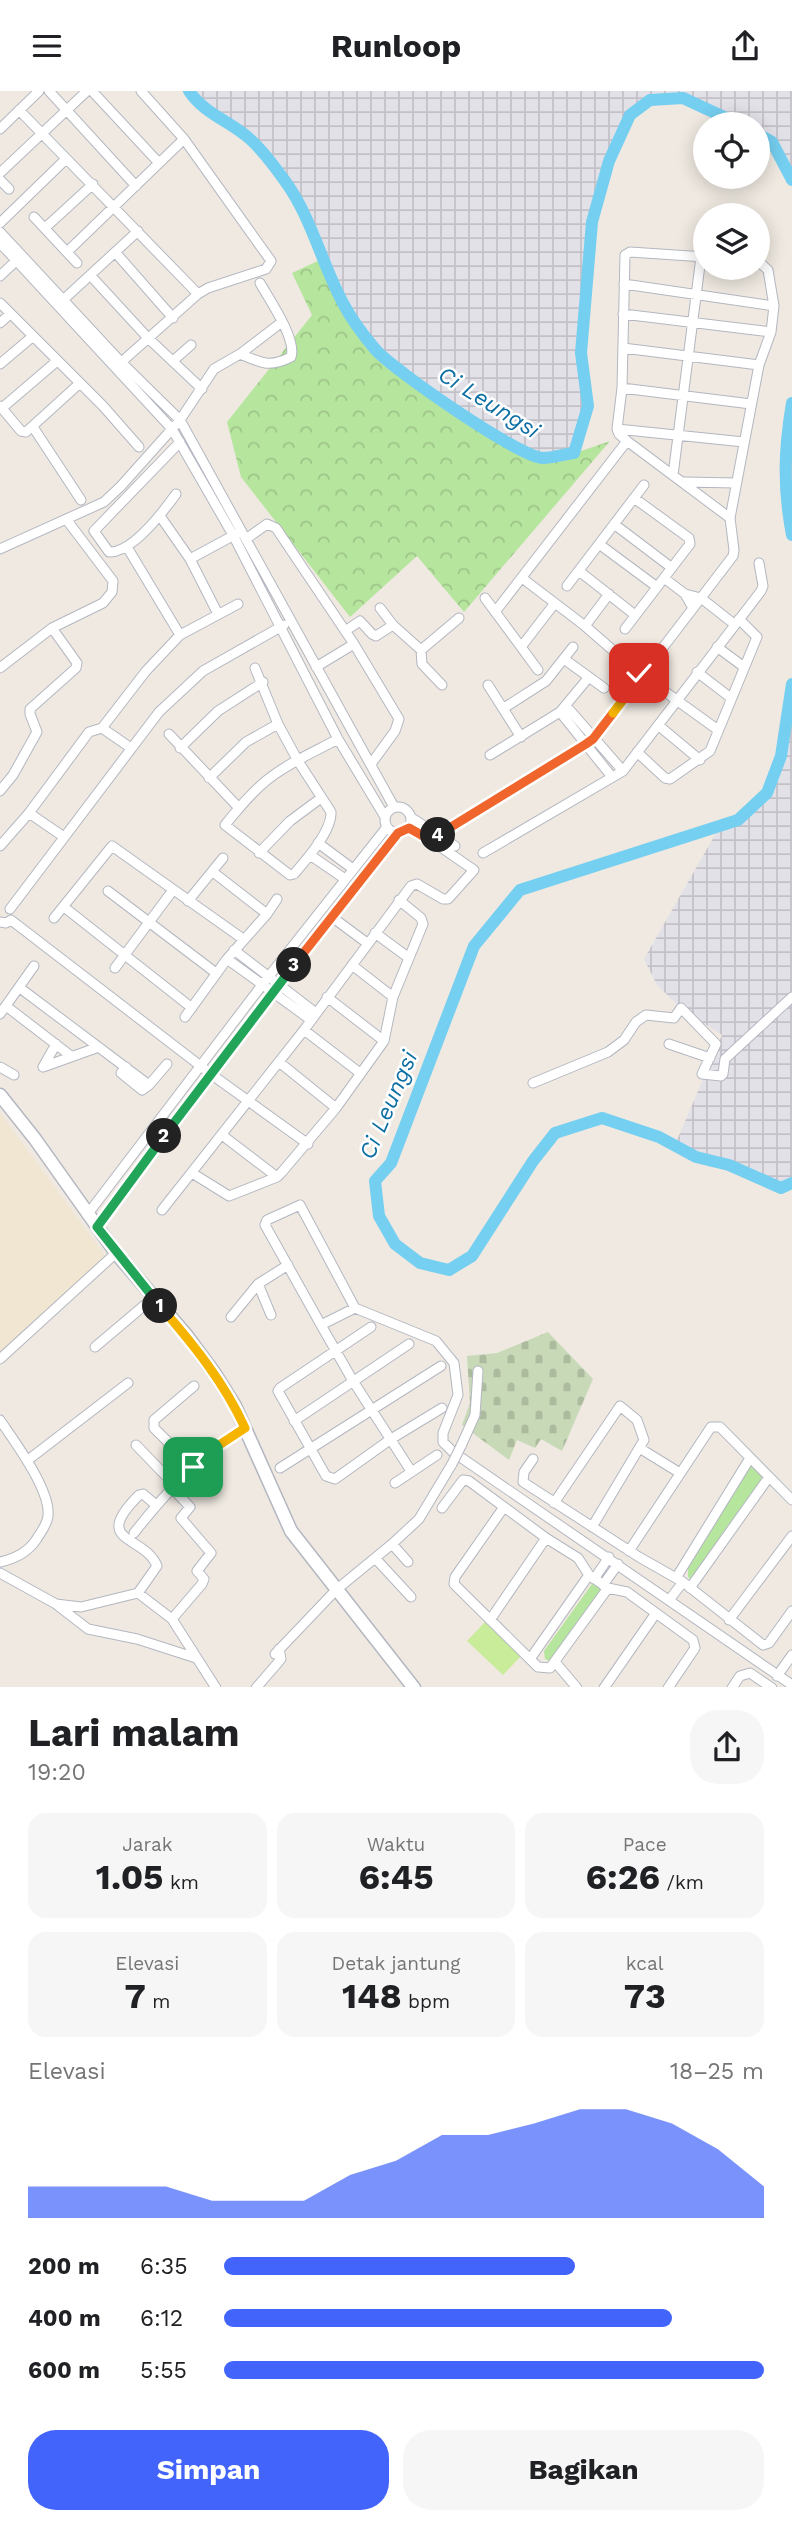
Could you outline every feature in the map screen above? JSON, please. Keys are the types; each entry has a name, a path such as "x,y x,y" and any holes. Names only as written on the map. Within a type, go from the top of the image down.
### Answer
{"main road":[{"path":"0,1095 35,1139 116,1253 187,1336 219,1380 245,1428 291,1531 413,1687"}],"street":[{"path":"49,91 136,186"},
{"path":"0,173 90,91 159,163"},
{"path":"118,365 198,294 208,288 266,269 271,261 184,139 141,91"},
{"path":"0,129 37,92"},
{"path":"19,110 198,294"},
{"path":"67,252 184,139"},
{"path":"0,223 66,159"},
{"path":"0,180 9,189"},
{"path":"45,228 93,184"},
{"path":"34,217 77,263"},
{"path":"61,302 138,231"},
{"path":"0,232 19,258 118,365 172,429 241,535 280,627 338,739 386,822 398,833"},
{"path":"0,243 19,258"},
{"path":"693,256 630,251 625,257 617,429 627,441 730,517"},
{"path":"115,252 173,318"},
{"path":"0,276 19,258"},
{"path":"90,275 148,338 202,389"},
{"path":"673,475 699,280"},
{"path":"436,837 590,741 733,556 730,517 759,365 771,332 774,306 770,280"},
{"path":"240,354 266,365 291,358 293,351 282,322 260,283"},
{"path":"624,284 774,306"},
{"path":"0,303 139,447"},
{"path":"0,323 10,314"},
{"path":"623,314 771,332"},
{"path":"0,549 104,502 180,420 214,369 240,354 282,322"},
{"path":"0,364 32,337"},
{"path":"174,360 191,345"},
{"path":"622,348 759,365"},
{"path":"57,361 1,407 23,432 33,427 80,383"},
{"path":"118,365 180,420 241,535 394,807"},
{"path":"621,388 751,404"},
{"path":"33,427 81,500"},
{"path":"617,429 744,442"},
{"path":"495,612 627,441"},
{"path":"176,494 160,516 127,547 109,552 94,531 180,442"},
{"path":"684,482 736,483"},
{"path":"568,586 644,485"},
{"path":"625,629 689,546 689,538 634,498"},
{"path":"160,516 190,559 218,614"},
{"path":"0,668 52,628 103,603 114,587 113,581 66,519"},
{"path":"190,559 267,524 276,528 354,644 398,719 396,731 371,764"},
{"path":"614,524 672,568"},
{"path":"599,544 657,587"},
{"path":"127,547 180,635"},
{"path":"483,853 623,771 762,589 759,563"},
{"path":"579,571 635,615"},
{"path":"522,577 642,675 718,730"},
{"path":"664,578 685,594 694,608"},
{"path":"585,626 609,594"},
{"path":"637,752 668,779 710,751 757,636 701,598 685,594"},
{"path":"485,598 538,670"},
{"path":"521,647 555,603"},
{"path":"0,846 29,813 89,732 102,728 146,671 180,635 238,604"},
{"path":"380,608 393,625 421,650 422,664 442,685"},
{"path":"421,650 459,618"},
{"path":"345,631 360,621 376,636 393,625"},
{"path":"11,920 12,912 5,909 64,837 159,712 192,679 292,622"},
{"path":"0,791 13,775 37,732 30,709 77,665 52,628"},
{"path":"316,667 354,644"},
{"path":"504,708 546,681 573,647"},
{"path":"717,647 744,667"},
{"path":"564,659 604,688"},
{"path":"255,667 278,724 298,761 331,816 310,855 294,874 290,875 226,825 265,781 298,761 338,739"},
{"path":"697,672 731,698"},
{"path":"490,755 564,710 589,677"},
{"path":"180,748 218,711 262,682"},
{"path":"488,685 521,737"},
{"path":"564,710 590,741 623,771"},
{"path":"209,778 246,742 278,724"},
{"path":"658,725 700,760"},
{"path":"102,728 131,748"},
{"path":"169,734 239,808"},
{"path":"590,741 612,777"},
{"path":"259,853 290,821 321,798"},
{"path":"87,1215 353,869 386,822 388,811 402,806 409,811 410,823"},
{"path":"29,813 64,837"},
{"path":"410,823 455,846"},
{"path":"97,1227 275,989 398,833 410,823"},
{"path":"162,1210 304,1030 399,900 414,884 448,899 474,870 436,837"},
{"path":"318,843 353,869"},
{"path":"54,918 112,846 243,939"},
{"path":"310,855 345,879"},
{"path":"188,901 223,858"},
{"path":"213,871 267,914"},
{"path":"116,968 173,890"},
{"path":"108,891 216,974"},
{"path":"185,1017 227,959 267,914 276,899"},
{"path":"192,1173 229,1196 277,1177 308,1144 336,1108 384,1041 393,997 424,922 399,900"},
{"path":"64,907 192,1007"},
{"path":"0,923 11,920"},
{"path":"11,920 213,1075 308,1144"},
{"path":"336,920 367,943"},
{"path":"375,933 408,958"},
{"path":"234,950 268,977 275,989"},
{"path":"227,959 313,1017"},
{"path":"352,965 393,997"},
{"path":"34,966 3,1010 71,1056"},
{"path":"19,988 125,1067 121,1073 142,1090 149,1086 167,1064"},
{"path":"327,996 384,1041"},
{"path":"533,1083 608,1052 624,1040 636,1022 646,1015 674,1018 681,1008 715,1043 702,1075 722,1076 725,1059 792,997"},
{"path":"304,1030 360,1073"},
{"path":"57,1044 43,1067 96,1048"},
{"path":"669,1044 710,1058"},
{"path":"279,1062 336,1108"},
{"path":"0,1067 14,1075"},
{"path":"222,1135 277,1177"},
{"path":"411,1471 353,1381 265,1225 266,1222 300,1205 355,1308 436,1341 454,1363 458,1395 443,1433 443,1442 453,1452 792,1685"},
{"path":"0,1359 116,1253"},
{"path":"232,1317 258,1284 288,1265"},
{"path":"258,1284 271,1315"},
{"path":"95,1347 153,1298"},
{"path":"320,1325 355,1308"},
{"path":"371,1327 279,1388 279,1396 326,1476 335,1479 391,1439 442,1408"},
{"path":"294,1421 409,1344"},
{"path":"280,1468 441,1366"},
{"path":"257,1687 281,1659 277,1652 336,1590 419,1519 452,1464 475,1415 478,1371"},
{"path":"28,1460 128,1383"},
{"path":"193,1467 152,1424 194,1386"},
{"path":"554,1503 620,1406 637,1420 644,1435 640,1449 592,1527"},
{"path":"0,1420 28,1460 46,1500 48,1514 45,1526 31,1547 12,1559 0,1562"},
{"path":"629,1551 711,1427 720,1427 792,1500"},
{"path":"134,1532 156,1505 207,1453 245,1428"},
{"path":"135,1445 164,1475 183,1477"},
{"path":"640,1449 680,1473"},
{"path":"395,1483 437,1455"},
{"path":"683,1583 750,1458"},
{"path":"533,1459 524,1472 523,1482 683,1583 763,1645 769,1643 792,1611"},
{"path":"670,1599 769,1478"},
{"path":"442,1508 463,1480 469,1481 546,1538 578,1558 592,1577 605,1586 627,1591 695,1643 695,1649 669,1687"},
{"path":"172,1488 190,1507 181,1518 211,1553 197,1571 204,1579 202,1584 172,1619"},
{"path":"56,1604 81,1607 138,1593 157,1566 152,1558 121,1532 119,1517 139,1495 143,1494 156,1505"},
{"path":"504,1507 454,1577 454,1584 538,1667 550,1668 555,1662 618,1564"},
{"path":"729,1620 792,1537"},
{"path":"490,1619 546,1538"},
{"path":"392,1544 408,1562"},
{"path":"530,1659 608,1557"},
{"path":"375,1558 411,1597"},
{"path":"0,1573 56,1604 88,1629 137,1639 196,1658"},
{"path":"138,1593 172,1619 215,1687"},
{"path":"605,1687 656,1613"},
{"path":"777,1676 792,1655"},
{"path":"555,1662 576,1687"},
{"path":"733,1687 740,1676 750,1673 771,1687"}],"shaded area":[{"path":"189,91 792,91 792,180 770,141 770,112 713,112 683,98 650,100 630,115 609,161 592,222 581,353 588,406 574,453 541,458 505,441 446,403 403,373 375,349 345,307 306,218 285,181 251,139 223,122 194,99"},
{"path":"792,405 792,513 785,445"},
{"path":"792,684 792,1183 781,1188 729,1165 696,1157 674,1147 722,1035 681,1008 657,985 644,959 720,826 738,820 767,793 781,756"},
{"path":"0,1113 106,1257 0,1354"}],"green space":[{"path":"322,259 345,304 373,346 403,372 482,427 508,443 542,458 568,455 610,441 464,612 417,556 350,617 241,477 227,422 312,315 292,273"},
{"path":"548,1332 593,1379 562,1451 541,1439 535,1448 517,1440 509,1460 462,1425 470,1403 467,1356 497,1353"},
{"path":"752,1467 764,1479 692,1580 688,1577 688,1568"},
{"path":"592,1584 600,1586 602,1590 553,1663 545,1659 544,1651"},
{"path":"485,1622 521,1656 503,1675 467,1641"}],"waterway":[{"name":"Ci Leungsi","path":"189,91 202,106 251,140 281,176 303,210 344,305 375,349 405,375 484,429 530,454 543,458 574,453 588,406 581,353 592,222 609,161 630,115 650,100 683,98 713,112"},
{"name":"Ci Leungsi","path":"770,141 792,180"},
{"name":"Ci Leungsi","path":"792,403 786,469 792,535"},
{"name":"Ci Leungsi","path":"792,684 781,756 767,793 738,820 520,890 474,946 391,1163 375,1181 379,1216 395,1244 420,1263 449,1270 472,1256 533,1161 555,1133 602,1118 659,1137 696,1157 729,1165 781,1188 792,1183"}],"route":[{"path":"193,1467 207,1453 245,1428 215,1374 97,1227 331,916 398,833 409,828 432,841 439,834 586,744 593,739 642,675 639,673"}]}
